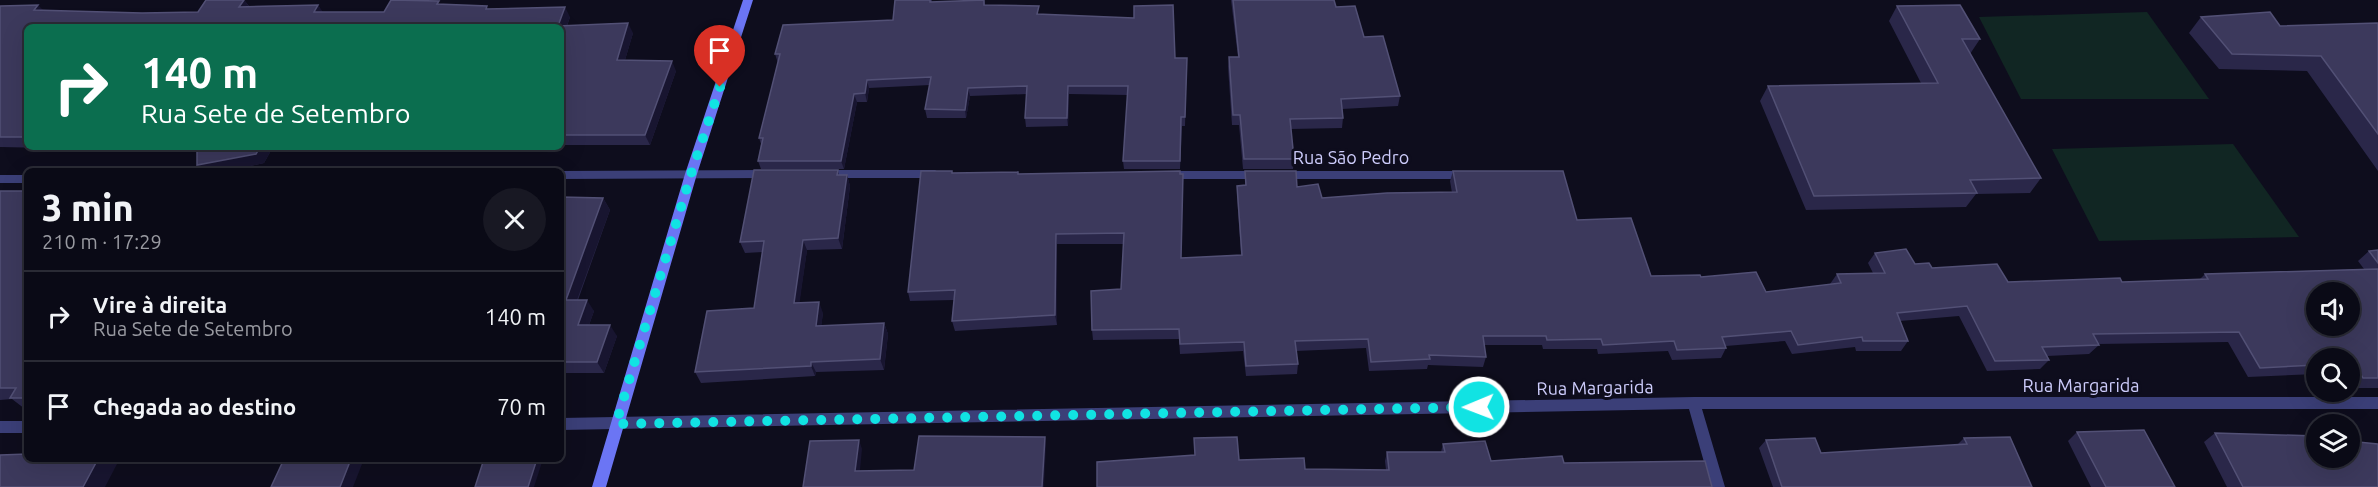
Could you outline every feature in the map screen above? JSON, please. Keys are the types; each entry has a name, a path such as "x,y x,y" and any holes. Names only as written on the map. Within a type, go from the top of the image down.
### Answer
{"street":[{"path":"599,487 691,174 748,0"},
{"path":"564,175 787,174"},
{"path":"811,174 942,174"},
{"name":"Rua São Pedro","path":"1158,175 1481,175"},
{"path":"0,179 24,179"},
{"path":"1694,403 1718,487"},
{"name":"Rua Margarida","path":"564,424 1694,403 2378,404"},
{"path":"0,428 24,427"}],"green space":[{"path":"2147,12 2209,99 2021,99 1979,17"},
{"path":"2233,144 2299,237 2099,241 2052,149"}],"building":[{"path":"206,0 244,0 239,7 318,5 314,12 384,12 391,0 439,1 437,4 487,6 486,9 565,7 559,24 24,24 24,137 0,137 0,6 38,5 34,10 198,12"},
{"path":"895,0 930,0 930,2 984,0 984,5 1039,6 1037,14 1134,18 1134,6 1173,5 1175,58 1187,58 1185,117 1181,117 1180,161 1123,161 1128,86 1068,86 1067,118 1025,118 1027,86 968,88 965,110 925,109 931,77 867,80 865,93 854,94 841,161 758,161 763,138 759,138 780,54 775,54 783,25 893,20"},
{"path":"1233,0 1334,0 1336,7 1355,6 1364,37 1383,36 1400,96 1341,99 1343,118 1290,119 1294,159 1244,159 1240,115 1233,115 1229,57 1239,57"},
{"path":"1960,5 1980,39 1962,39 2041,178 1970,180 1977,193 1814,196 1768,86 1938,83 1897,6"},
{"path":"2270,12 2280,26 2378,23 2378,134 2321,56 2232,54 2201,17"},
{"path":"628,23 617,60 672,61 645,135 564,135 564,26"},
{"path":"197,150 258,150 256,154 197,165"},
{"path":"754,170 838,170 837,175 847,175 838,238 803,240 794,303 819,302 816,326 884,323 880,359 811,362 811,366 695,372 707,311 754,308 764,241 740,242"},
{"path":"921,171 1018,172 1018,174 1180,171 1180,174 1183,174 1181,258 1242,255 1237,186 1246,185 1245,171 1296,171 1297,187 1318,184 1322,198 1387,193 1457,192 1453,171 1563,171 1577,220 1631,218 1651,276 1700,275 1701,277 1756,272 1766,292 1841,283 1837,274 1885,273 1875,253 1906,249 1915,264 1929,263 1932,268 1997,264 2008,282 2120,278 2122,282 2208,279 2205,274 2378,269 2378,378 2363,378 2360,373 2360,348 2306,348 2306,366 2260,368 2239,332 2093,334 2099,345 2042,347 2049,360 1995,361 1967,306 1897,313 1908,341 1863,341 1862,337 1798,345 1791,331 1722,337 1726,348 1677,350 1674,341 1603,345 1601,339 1547,340 1546,336 1483,336 1486,357 1429,355 1430,359 1371,362 1368,339 1295,341 1298,364 1246,366 1244,342 1180,344 1179,329 1092,330 1091,291 1121,289 1124,233 1056,234 1055,315 952,321 955,290 908,292"},
{"path":"0,191 24,191 24,398 10,398 16,388 0,388"},
{"path":"564,197 603,198 566,300 587,300 578,325 610,325 597,362 564,362"},
{"path":"2378,250 2378,263 2369,251"},
{"path":"2144,430 2175,487 2106,487 2077,432"},
{"path":"2215,433 2306,436 2306,468 2360,468 2360,442 2378,444 2378,487 2243,487"},
{"path":"919,436 1045,437 1042,487 803,487 810,441 859,440 855,471 914,470"},
{"path":"1237,437 1239,460 1304,458 1305,469 1389,470 1387,452 1445,452 1443,444 1485,441 1491,461 1562,456 1564,463 1705,461 1712,487 1097,487 1097,462 1195,455 1194,438"},
{"path":"2010,437 2032,487 1782,487 1766,440 1815,438 1821,453 1967,444 1964,438"},
{"path":"24,454 24,462 96,462 83,487 0,487 0,455"},
{"path":"283,462 350,462 340,487 271,487"},
{"path":"483,462 536,462 528,487 475,487"}],"route":[{"path":"720,87 691,174 616,424 1479,407"}]}
